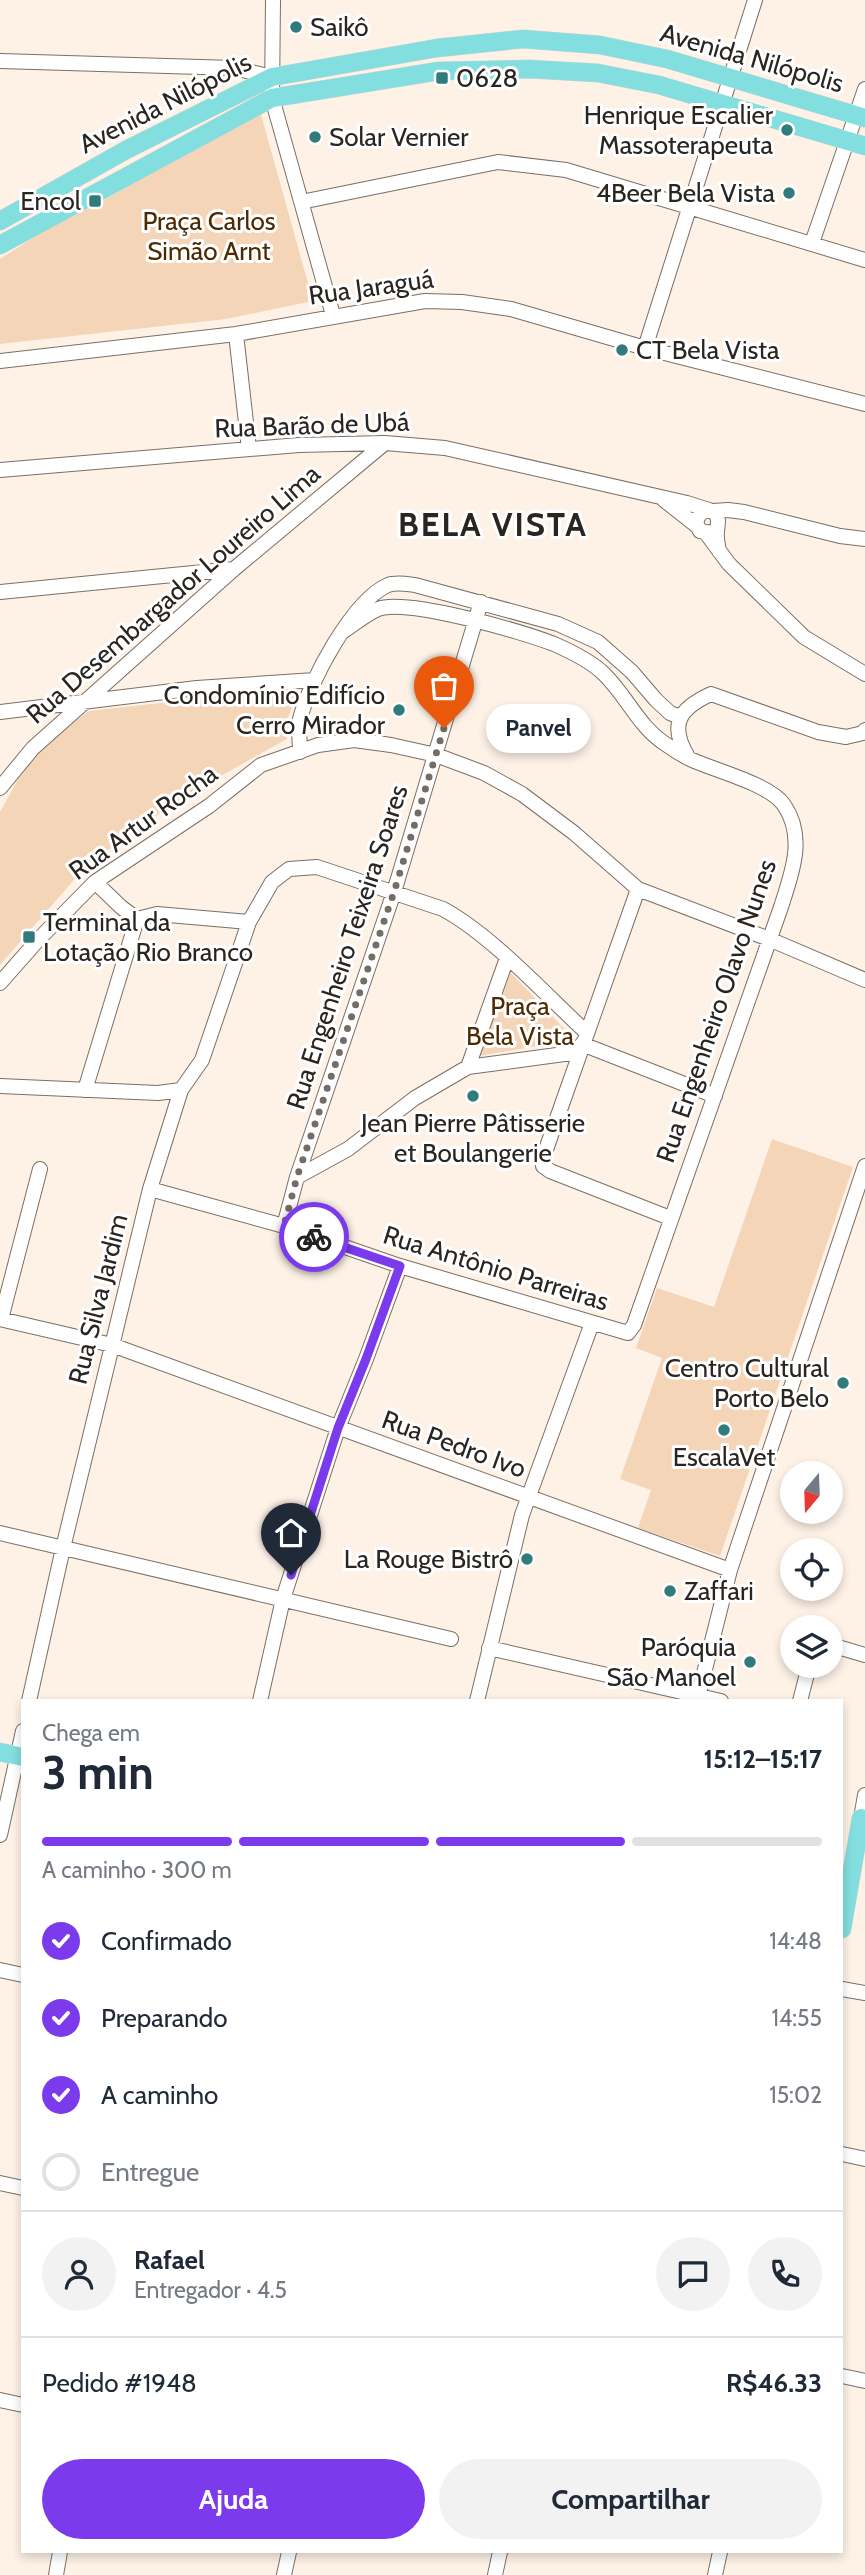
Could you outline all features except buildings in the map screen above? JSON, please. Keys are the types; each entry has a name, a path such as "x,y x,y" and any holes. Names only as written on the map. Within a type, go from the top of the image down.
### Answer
{"main road":[{"name":"Avenida Nilópolis","path":"0,221 126,150 272,77 437,48 523,39 600,46 667,59 730,76 861,117"},
{"name":"Avenida Nilópolis","path":"0,245 272,98 439,71 529,69 598,73 659,85 857,143"},
{"path":"843,1923 863,1819"}],"street":[{"path":"273,0 272,98 333,315"},
{"path":"646,348 755,0"},
{"path":"0,61 234,68 272,77"},
{"path":"812,243 857,143 865,89"},
{"path":"301,202 498,162 566,170 865,260"},
{"name":"Rua Jaraguá","path":"0,361 236,334 425,301 462,302 511,309 646,348 865,404"},
{"path":"236,334 249,449"},
{"name":"Rua Barão de Ubá","path":"0,470 249,449 385,443 445,448 711,511 728,510 865,539"},
{"name":"Rua Desembargador Loureiro Lima","path":"0,788 33,748 234,569 385,443"},
{"name":"Rua Barão de Ubá","path":"663,499 709,529"},
{"path":"709,529 719,520 711,511 704,511 697,517 709,529 719,552 804,637 865,674"},
{"path":"709,529 744,513"},
{"path":"0,592 234,569"},
{"path":"300,752 300,721 315,680 342,632 371,594 391,583 415,585 481,602 558,624 598,642 632,672 670,713 680,717"},
{"name":"Rua Engenheiro Teixeira Soares","path":"284,1226 297,1177 394,892 481,602"},
{"name":"Rua Engenheiro Olavo Nunes","path":"342,632 379,609 409,607 460,616 554,644 591,663 604,673 643,724 663,743 689,758 753,783 784,803 797,834 795,864 634,1325 628,1333"},
{"path":"0,712 197,688 315,680"},
{"path":"689,758 680,743 677,730 680,717 693,702 711,694 818,732 846,737 863,733 865,730"},
{"name":"Rua Artur Rocha","path":"0,983 95,882 209,806 261,765 318,745 355,740 391,745 436,755 484,773 522,793 574,833 638,889"},
{"name":"Rua Silva Jardim","path":"29,1699 150,1189 181,1090 202,1060 249,922 272,882 289,869 317,867 458,916 507,958 582,1043"},
{"path":"95,882 137,919"},
{"path":"670,1218 543,1166 543,1158 582,1043 638,889 769,939 865,980"},
{"path":"137,919 157,914 249,922"},
{"path":"85,1090 137,919"},
{"path":"468,1067 507,958"},
{"path":"297,1177 348,1149 415,1098 468,1067 582,1043 715,1096"},
{"path":"0,1086 158,1093 181,1090"},
{"path":"489,1648 698,1699 730,1570 865,1166"},
{"path":"1,1319 40,1169"},
{"name":"Rua Antônio Parreiras","path":"150,1189 284,1226 400,1266 628,1333"},
{"path":"260,1699 283,1599 338,1428 400,1266"},
{"name":"Rua Pedro Ivo","path":"1,1319 112,1345 730,1570"},
{"path":"477,1699 528,1497 592,1323"},
{"path":"0,1532 451,1639"},
{"path":"843,1649 865,1655"},
{"path":"801,1699 806,1678"},
{"path":"0,1835 13,1755 21,1736"},
{"path":"863,1819 865,1795"},
{"path":"0,1970 21,1975"},
{"path":"843,1989 865,1993"},
{"path":"843,2154 865,2159"},
{"path":"0,2183 21,2188"},
{"path":"843,2376 865,2381"},
{"path":"0,2400 21,2405"},
{"path":"56,2575 60,2553"},
{"path":"284,2575 289,2553"},
{"path":"495,2575 500,2553"},
{"path":"715,2575 720,2553"}],"green space":[{"name":"Praça Carlos Simão Arnt","path":"260,111 313,301 226,319 0,344 0,259 45,230 95,205"},
{"path":"297,693 288,718 287,739 181,798 86,866 0,965 0,812 34,750 89,711 231,695"},
{"name":"Praça Bela Vista","path":"510,972 575,1040 478,1056"},
{"path":"772,1139 853,1167 720,1556 638,1528 651,1490 620,1479 662,1358 636,1348 657,1288 714,1307"}],"way so far":[{"path":"314,1237 284,1226 297,1177 394,892 444,728"}],"place":[{"name":"Saikô","path":"296,27"},
{"name":"0628","path":"442,78"},
{"name":"Henrique Escalier Massoterapeuta","path":"787,130"},
{"name":"Solar Vernier","path":"315,137"},
{"name":"4Beer Bela Vista","path":"789,193"},
{"name":"Encol","path":"95,201"},
{"name":"CT Bela Vista","path":"622,350"},
{"name":"Condomínio Edifício Cerro Mirador","path":"399,710"},
{"name":"Panvel","path":"444,728"},
{"name":"Terminal da Lotação Rio Branco","path":"29,937"},
{"name":"Jean Pierre Pâtisserie et Boulangerie","path":"473,1096"},
{"name":"Centro Cultural Porto Belo","path":"843,1383"},
{"name":"EscalaVet","path":"724,1430"},
{"name":"La Rouge Bistrô","path":"527,1559"},
{"name":"Zaffari","path":"670,1591"},
{"name":"Paróquia São Manoel","path":"750,1662"}],"district":[{"name":"BELA VISTA","path":"493,524"}],"route":[{"path":"291,1575 338,1428 400,1266 314,1237"}]}
